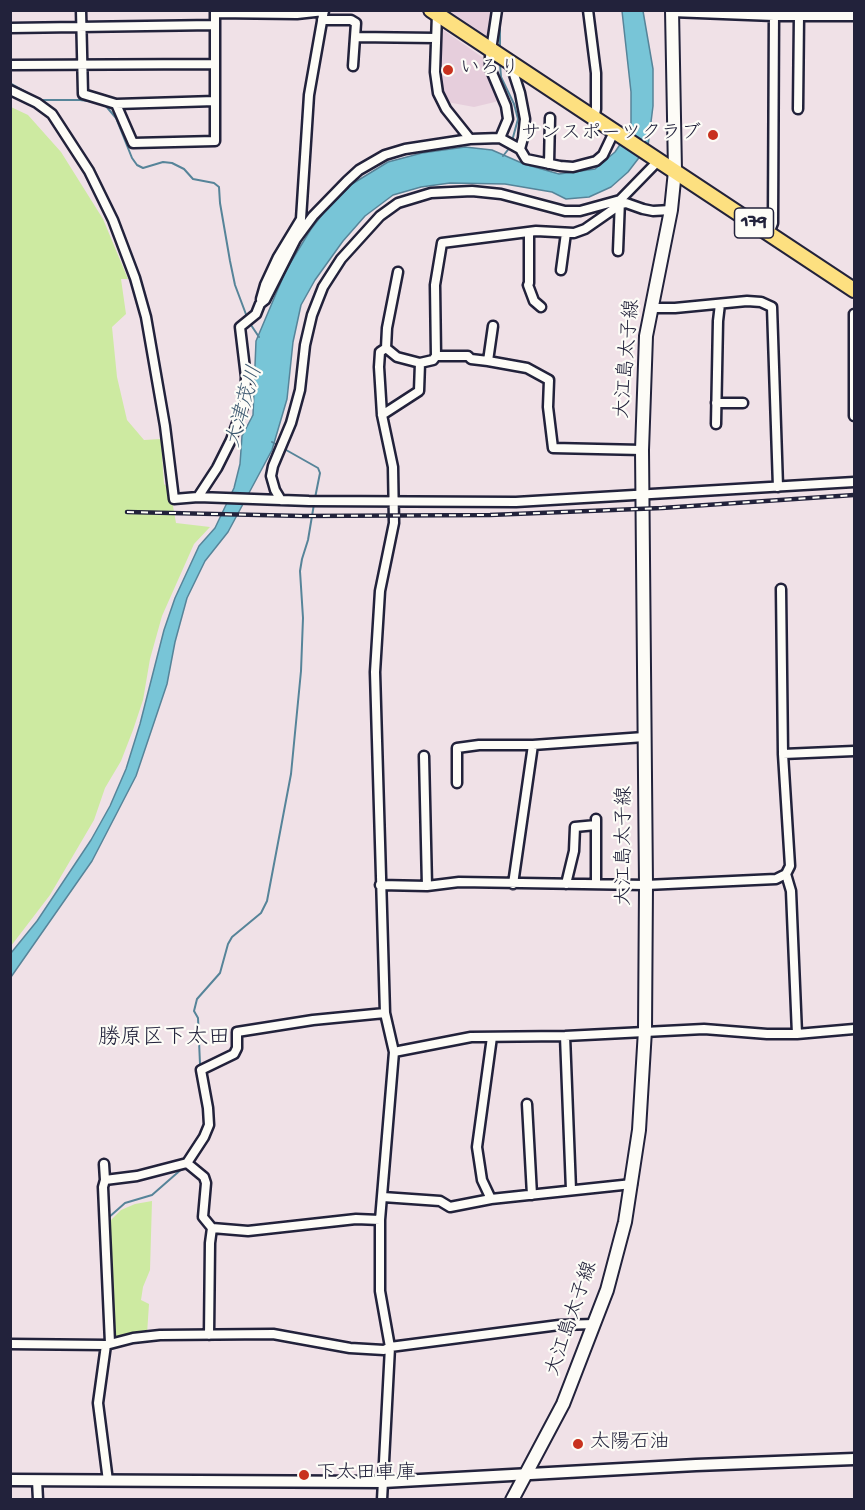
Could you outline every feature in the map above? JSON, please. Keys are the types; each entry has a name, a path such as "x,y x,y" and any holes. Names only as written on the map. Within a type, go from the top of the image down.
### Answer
{"highway":[{"name":"179","path":"434,12 855,290"}],"main road":[{"name":"大江島太子線","path":"512,1500 563,1404 595,1324 616,1256 632,1184 640,1120 645,1030 646,885 642,450 646,336 671,210 675,171 672,11"}],"street":[{"path":"81,10 83,94 116,104 215,101"},
{"path":"497,10 490,48 490,68 506,106 508,119 500,138"},
{"path":"588,10 596,73 594,119"},
{"path":"672,11 855,16"},
{"path":"116,104 133,144 215,141 215,12 323,14 351,20 356,23 353,66"},
{"path":"434,12 435,72 438,93 470,139"},
{"path":"769,233 773,224 774,13"},
{"path":"198,497 217,468 231,440 245,401 246,377 240,327 255,314 265,285 301,219 309,95 323,14"},
{"path":"798,109 799,16"},
{"path":"10,28 214,25"},
{"path":"355,37 436,38"},
{"path":"510,62 525,119 520,149"},
{"path":"10,65 215,64"},
{"path":"10,90 37,103 52,114 89,171 113,219 135,278 146,316 165,426 169,476 174,499 198,497 394,502 516,502 855,482"},
{"path":"549,164 550,118"},
{"path":"260,304 265,300 282,264 302,231 319,209 359,170 385,155 405,149 470,139 500,138 520,149 526,159 573,167 597,161 616,133"},
{"path":"386,348 397,357 420,363 433,360 436,356 435,285 442,243 529,232 566,233 585,229 620,202 656,159"},
{"path":"281,500 271,476 291,423 300,390 305,345 312,315 323,287 341,259 380,216 398,203 431,193 472,191 501,194 564,211 580,211 620,202 643,210 671,210"},
{"path":"618,251 620,202"},
{"path":"529,232 528,285 534,301 541,307"},
{"path":"561,270 566,233"},
{"path":"386,348 387,328 398,272"},
{"path":"651,308 747,301 761,302 772,307 778,487"},
{"path":"716,424 720,304"},
{"path":"855,314 855,416"},
{"path":"488,361 493,326"},
{"path":"382,1500 390,1347 380,1291 380,1220 394,1052 385,1013 376,663 380,591 394,523 393,467 382,415 380,352 386,348"},
{"path":"436,356 468,357 527,368 549,380 548,407 553,448 642,450"},
{"path":"382,415 420,391 420,363"},
{"path":"717,403 743,403"},
{"path":"380,885 427,886 459,882 646,885 776,879 786,874 790,866 783,754 781,590"},
{"path":"456,783 457,748 644,737"},
{"path":"513,884 533,745"},
{"path":"783,754 855,751"},
{"path":"424,756 427,886"},
{"path":"566,884 574,851 575,827 596,822 596,884"},
{"path":"786,874 791,891 797,1034"},
{"path":"190,1165 209,1125 203,1068 234,1054 237,1048 237,1032 313,1020 385,1013"},
{"path":"394,1052 471,1037 565,1036 645,1030 704,1029 757,1034 797,1034 855,1029"},
{"path":"565,1036 571,1190"},
{"path":"490,1199 482,1180 477,1147 492,1037"},
{"path":"527,1104 532,1195"},
{"path":"104,1164 108,1344 98,1403 108,1481"},
{"path":"105,1180 190,1165"},
{"path":"190,1165 204,1177 206,1183 203,1216 212,1228 209,1335"},
{"path":"383,1197 440,1201 450,1206 490,1199 632,1184"},
{"path":"212,1228 248,1231 356,1219 380,1220"},
{"path":"10,1344 108,1344 160,1335 273,1334 350,1348 384,1350 390,1347 559,1325 595,1324"},
{"path":"10,1480 384,1482 855,1459"},
{"path":"37,1480 38,1500"}],"shaded area":[{"path":"449,11 495,11 490,38"},
{"path":"442,29 492,64 491,77 499,101 474,107 447,102 441,93 437,75 439,38"}],"green space":[{"path":"11,107 28,115 61,152 103,219 128,279 121,279 126,314 112,327 117,377 127,420 144,440 161,439 164,484 170,489 176,523 210,527 194,544 162,616 150,659 143,700 133,730 121,761 105,788 94,820 50,895 11,946"},
{"path":"152,1201 150,1270 143,1287 141,1300 149,1304 147,1334 113,1337 108,1223 121,1210 135,1204"}],"water":[{"path":"622,11 643,11 653,69 653,106 648,146 628,172 611,187 589,197 566,199 552,192 505,184 450,183 421,187 393,195 365,216 343,241 315,280 301,305 293,342 287,399 272,450 228,532 205,561 187,598 167,684 136,776 92,861 11,977 11,953 37,921 91,840 110,806 126,769 175,598 199,546 215,528 234,488 240,464 242,436 253,415 256,341 286,270 311,229 352,184 388,162 422,153 465,147 492,150 524,164 559,174 595,169 615,152 631,128 631,92"}],"waterway":[{"path":"500,16 500,46"},
{"path":"500,64 501,77 514,104 518,119 512,141"},
{"path":"10,83 40,100 96,102"},
{"path":"101,104 105,105 116,118 137,165 143,168 163,162 172,163 184,169 193,179 214,183 219,187 235,285 247,317"},
{"path":"503,156 511,146"},
{"path":"249,322 259,337"},
{"path":"272,442 318,468 320,473 315,498"},
{"path":"202,1068 198,1018 194,1011 197,999 220,973 232,937 261,913 267,901 291,774 301,671 303,618 300,571 314,504"},
{"path":"209,1094 213,1123"},
{"path":"193,1160 200,1150"},
{"path":"108,1218 125,1203 152,1195 184,1167"}],"railway":[{"path":"127,512 303,516 490,515 662,508 854,495"}],"place":[{"name":"いろり","path":"448,70"},
{"name":"サンスポーツクラブ","path":"713,135"},
{"name":"太陽石油","path":"578,1444"},
{"name":"下太田車庫","path":"304,1475"}],"district":[{"name":"勝原区下太田","path":"164,1040"}],"water label":[{"name":"大津茂川","path":"246,407"}]}
